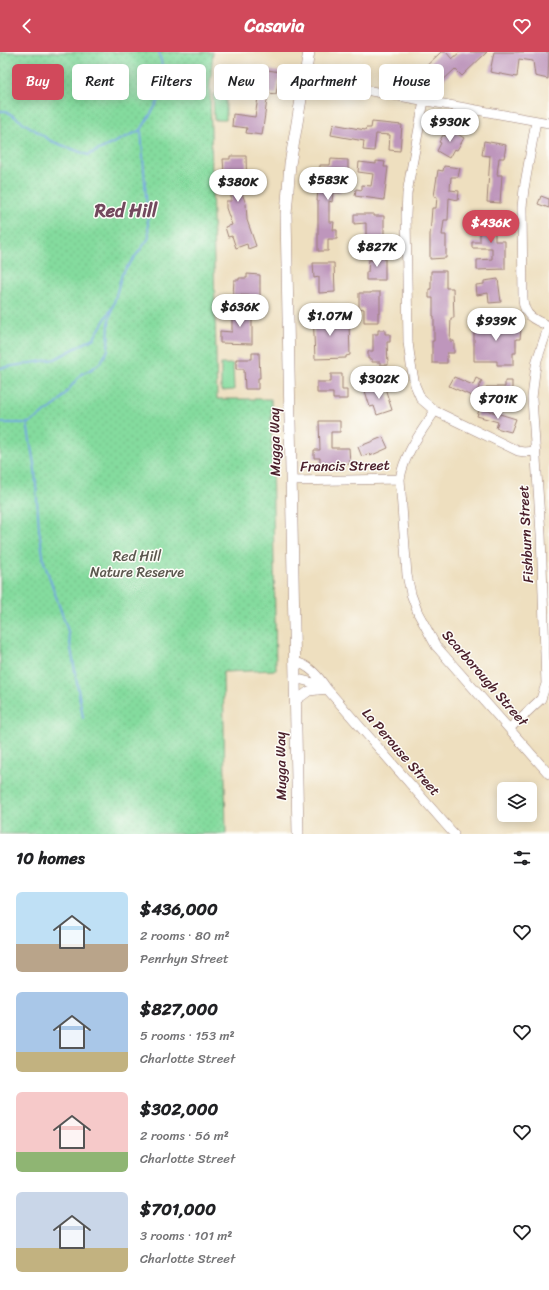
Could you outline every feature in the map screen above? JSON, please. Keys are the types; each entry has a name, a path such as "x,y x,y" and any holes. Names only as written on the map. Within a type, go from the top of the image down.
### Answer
{"main road":[{"name":"Mugga Way","path":"307,64 309,52"},
{"name":"Mugga Way","path":"298,834 286,214 290,164 301,100"}],"street":[{"path":"371,91 549,123"},
{"path":"424,101 407,194 406,215 408,342 415,385 421,399 435,412 518,451 536,451"},
{"path":"536,121 522,207 523,304 527,313 534,319 549,326"},
{"name":"Fishburn Street","path":"510,728 540,699 546,684 545,533 532,398 537,360 549,326"},
{"name":"Scarborough Street","path":"435,412 419,435 410,452 402,469 400,479 407,575 411,594 418,613 436,646 510,728 549,774"},
{"name":"Francis Street","path":"291,480 400,479"},
{"name":"La Perouse Street","path":"294,662 306,666 315,674 454,834"},
{"name":"La Perouse Street","path":"294,678 314,683 327,689"},
{"path":"295,701 309,691 327,689"}],"green space":[{"name":"Red Hill Nature Reserve","path":"0,52 213,52 210,86 217,399 271,399 276,670 223,672 226,834 0,834"},
{"path":"213,94 214,100 226,100 226,120 214,120"},
{"path":"221,364 233,364 234,390 221,391"}],"building":[{"path":"441,52 446,52 452,59 460,52 487,52 462,76 455,69 444,79 444,64 428,64"},
{"path":"494,52 549,52 548,79 535,76 533,61 519,59 517,77 490,72"},
{"path":"269,70 277,72 276,94 269,93"},
{"path":"258,100 267,100 262,135 246,133 247,128 232,126 233,114 255,117"},
{"path":"372,122 402,125 400,151 389,150 390,135 376,134 374,151 363,150 364,141 331,135 333,124 365,130 366,128 371,128"},
{"path":"450,129 464,138 457,150 454,149 449,158 437,151 441,143 439,142 443,135 446,136"},
{"path":"484,141 506,145 504,158 499,158 497,175 502,175 500,203 487,202 490,156 482,155"},
{"path":"230,156 246,156 247,191 241,191 246,204 247,220 256,246 248,249 247,244 236,248 232,236 228,237 225,227 232,225 226,208 226,201 231,201 231,173 224,173 223,159 230,159"},
{"path":"331,159 348,160 348,170 336,169 335,182 341,183 340,192 333,192 332,202 329,201 329,222 334,222 333,230 337,230 337,239 328,239 328,251 318,251 317,201 320,165 330,165"},
{"path":"376,161 385,162 384,167 388,167 384,200 355,196 356,189 362,190 362,185 371,186 373,174 358,172 359,162 376,164"},
{"path":"444,166 460,168 458,177 451,177 450,190 459,191 458,200 449,198 448,220 444,220 442,235 446,235 446,258 430,259 432,208 436,208 437,197 434,196 438,170 443,171"},
{"path":"541,196 549,199 549,208 538,204"},
{"path":"354,214 374,214 374,216 384,216 384,241 366,241 366,223 354,224"},
{"path":"504,216 504,226 495,226 495,241 505,241 505,269 477,270 477,260 492,259 492,248 472,248 472,242 480,242 480,217"},
{"path":"380,250 385,250 385,280 366,280 369,260 375,260 375,255 380,255"},
{"path":"313,263 334,263 335,292 319,293 319,277 314,278"},
{"path":"431,271 446,271 446,288 453,288 454,318 451,318 450,341 454,341 454,353 447,353 447,363 432,363 434,316 433,298 429,298 429,289 431,289"},
{"path":"247,274 260,275 260,296 233,295 234,280 239,280 239,278 247,278"},
{"path":"498,279 501,302 489,303 488,293 477,295 476,285 484,284 484,281"},
{"path":"380,292 380,312 378,312 378,322 364,322 364,309 359,308 359,293"},
{"path":"236,306 252,306 252,344 220,343 220,331 232,332 232,318 236,318"},
{"path":"330,311 330,322 349,322 350,355 346,356 346,358 315,359 313,312"},
{"path":"499,315 507,316 506,329 521,329 520,339 516,339 516,353 513,353 513,365 497,365 497,361 474,361 474,324 499,324"},
{"path":"378,330 385,330 385,334 390,334 390,342 387,342 388,365 380,365 380,362 372,362 372,359 368,359 368,351 373,351 373,334 378,334"},
{"path":"252,353 259,353 260,378 258,378 258,389 245,389 244,369 236,369 236,359 252,359"},
{"path":"331,374 342,374 342,390 347,390 347,399 333,399 333,393 317,393 317,382 331,382"},
{"path":"454,377 473,385 476,378 482,381 474,397 449,386"},
{"path":"505,381 512,381 512,404 502,404 502,398 486,398 486,387 505,387"},
{"path":"384,385 392,410 377,415 374,406 370,407 365,391"},
{"path":"480,408 516,419 511,432 496,428 498,422 477,416"},
{"path":"319,421 340,421 340,432 331,432 331,448 349,448 350,464 320,465 320,458 314,458 314,450 320,450"},
{"path":"383,437 388,448 370,456 369,453 362,457 358,447"}],"waterway":[{"path":"0,111 6,111 51,141 88,155 141,130 167,87 159,52"},
{"path":"0,368 55,359 94,338 113,306 122,274 149,238 141,130"},
{"path":"0,423 31,422 57,404 81,374 92,369 101,362 108,350 109,321 112,310"},
{"path":"27,423 35,470 39,529 44,562 68,631 83,718"}],"district":[{"name":"Red Hill","path":"126,211"}]}
